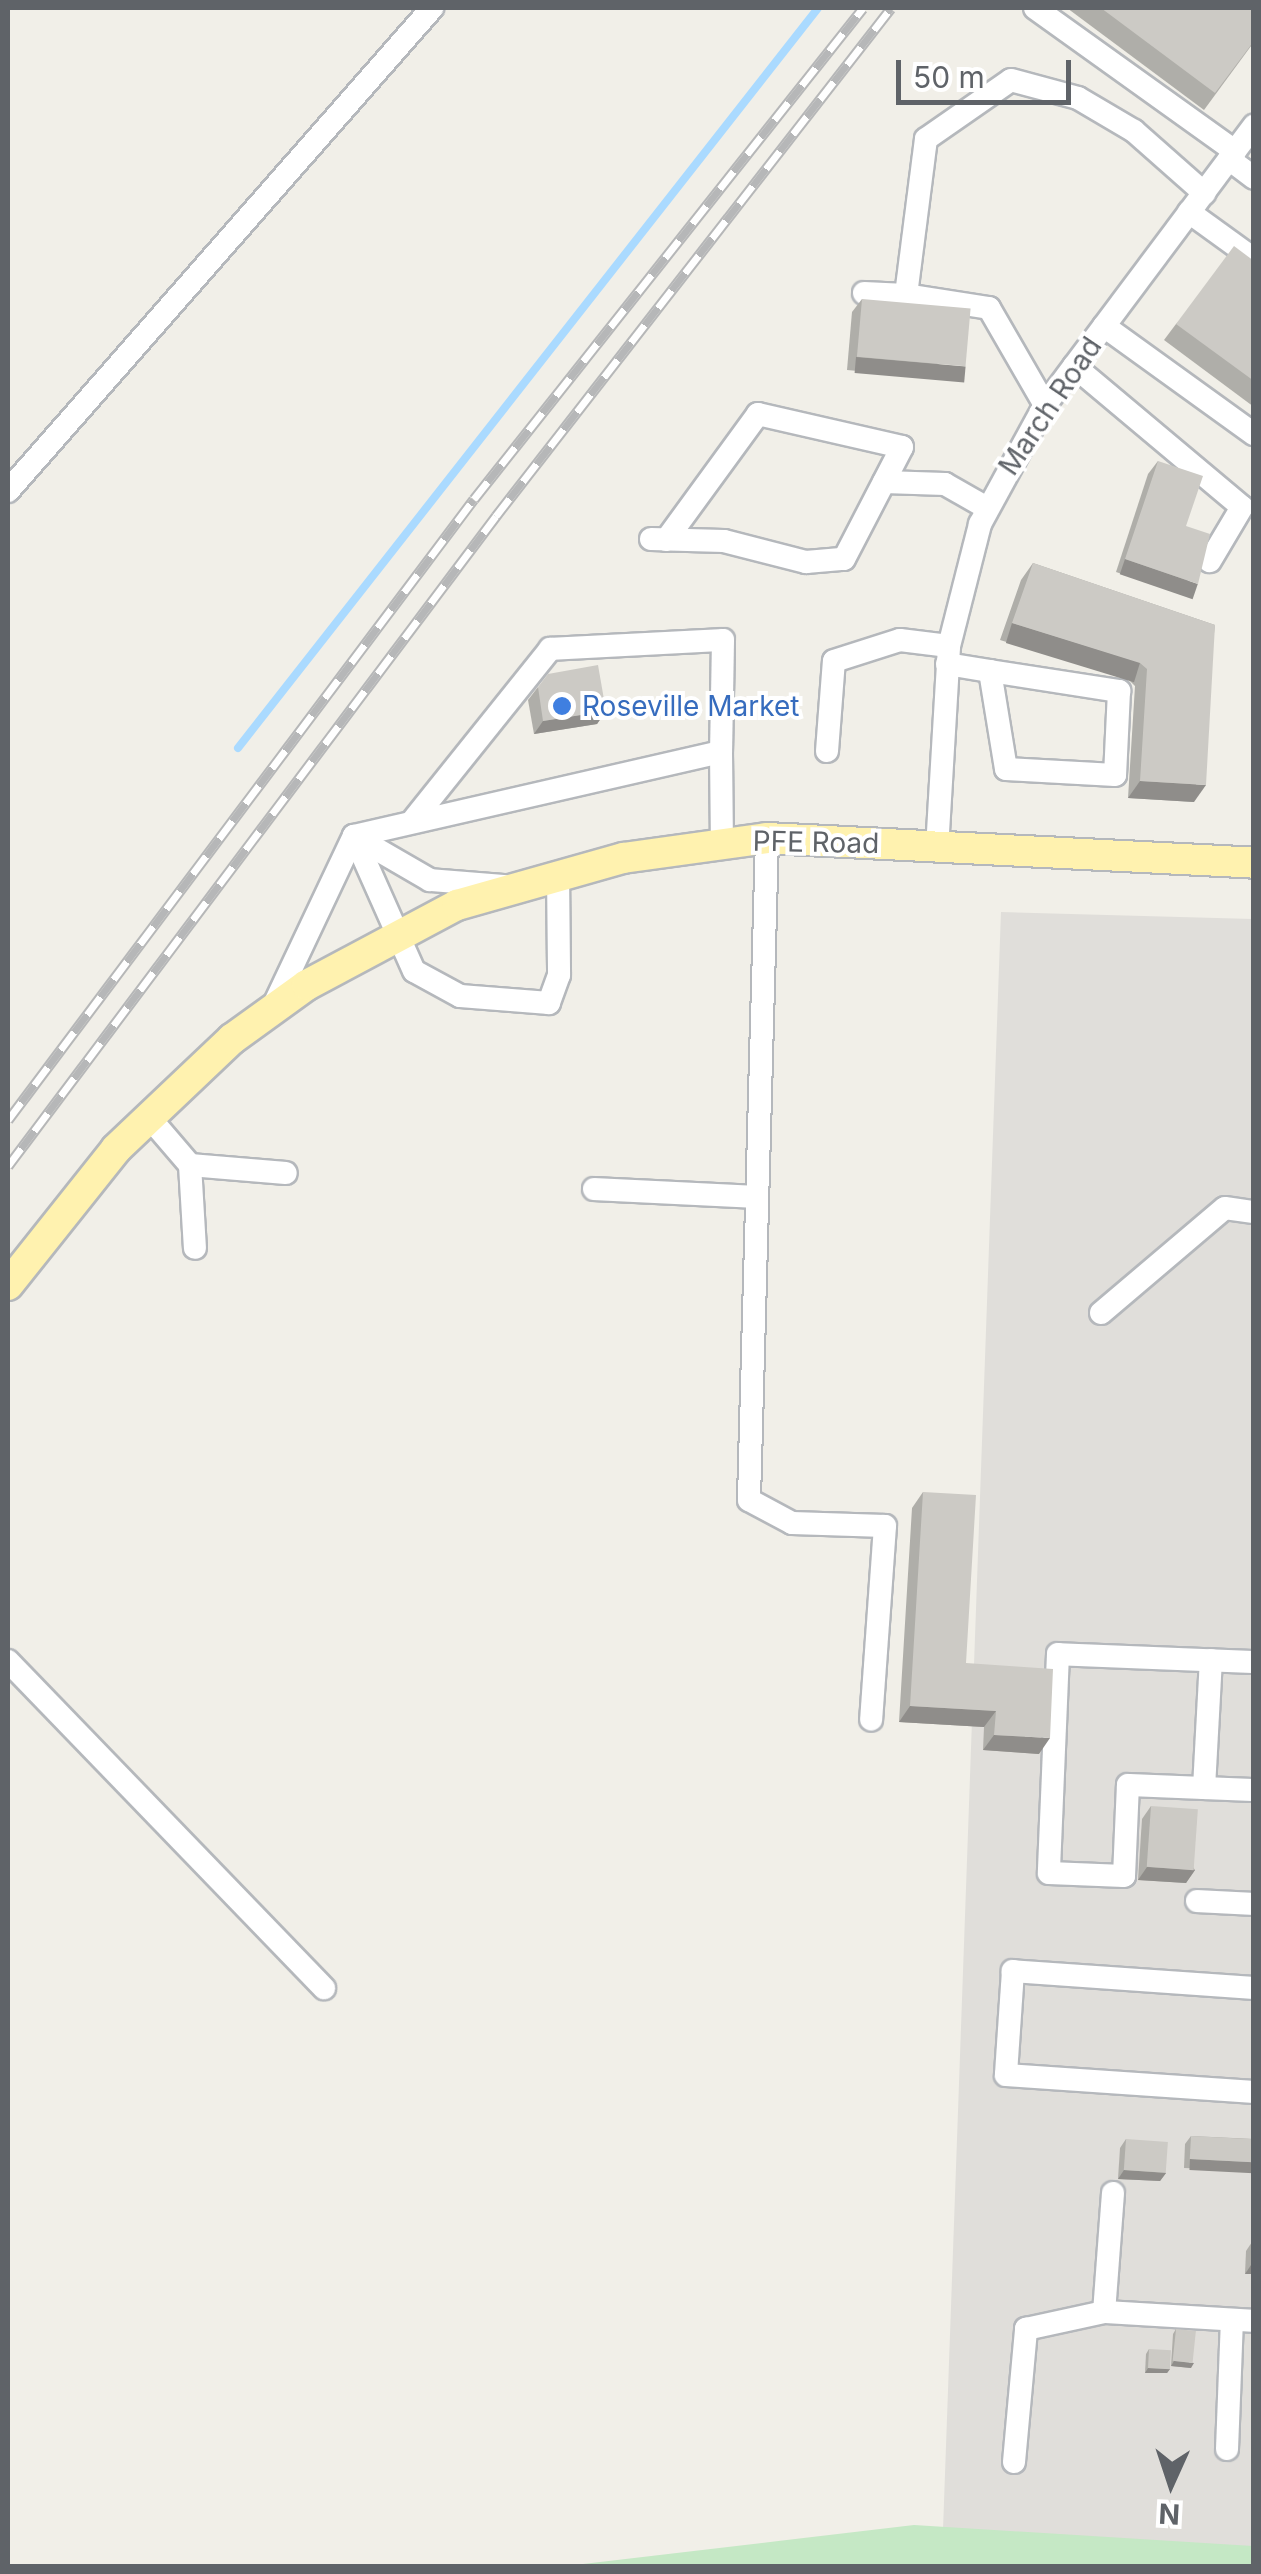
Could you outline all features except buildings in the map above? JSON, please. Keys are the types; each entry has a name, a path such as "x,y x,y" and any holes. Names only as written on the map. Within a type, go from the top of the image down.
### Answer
{"main road":[{"name":"PFE Road","path":"8,1285 148,1116 272,1010 395,934 512,886 558,873 722,842 767,838 1254,863"}],"street":[{"path":"8,490 432,8"},
{"path":"1035,8 1232,155 1254,178"},
{"path":"906,295 926,139 1011,80 1092,106 1134,131 1254,260"},
{"name":"March Road","path":"937,848 948,655 966,562 987,508 1046,405 1254,126"},
{"path":"864,293 906,295 989,308 1046,405"},
{"path":"1104,326 1254,434"},
{"path":"1074,366 1242,507 1210,561"},
{"path":"758,414 902,447 884,482 844,559 806,562 724,542 659,539 758,414"},
{"path":"884,482 945,484 987,508"},
{"path":"414,819 550,649 723,640 722,842"},
{"path":"827,751 834,661 900,640 990,671 1119,691 1114,775 1006,769 990,671"},
{"path":"272,1010 354,836 414,819 720,752"},
{"path":"354,836 430,880 512,886"},
{"path":"354,836 414,971 460,996 549,1003 559,974 558,873"},
{"path":"767,838 749,1500 792,1523 885,1526 870,1719"},
{"path":"148,1116 190,1165 194,1248"},
{"path":"190,1165 286,1174"},
{"path":"594,1189 757,1196"},
{"path":"1100,1313 1224,1208 1254,1212"},
{"path":"1254,1662 1058,1654 1050,1873 1124,1876 1128,1785 1254,1790"},
{"path":"1204,1788 1210,1660"},
{"path":"8,1661 324,1988"},
{"path":"1197,1901 1254,1904"},
{"path":"1254,1988 1014,1972 1006,2075 1254,2092"},
{"path":"1104,2312 1113,2193"},
{"path":"1014,2462 1026,2329 1104,2312 1243,2320 1226,2449"}],"shaded area":[{"path":"1001,912 1253,919 1253,2550 943,2530"}],"green space":[{"path":"914,2525 1253,2546 1253,2566 566,2566"}],"waterway":[{"path":"238,748 818,8"}],"railway":[{"path":"8,1120 474,499 863,8"},
{"path":"8,1166 496,516 891,8"}],"place":[{"name":"Roseville Market","path":"562,706"}]}
